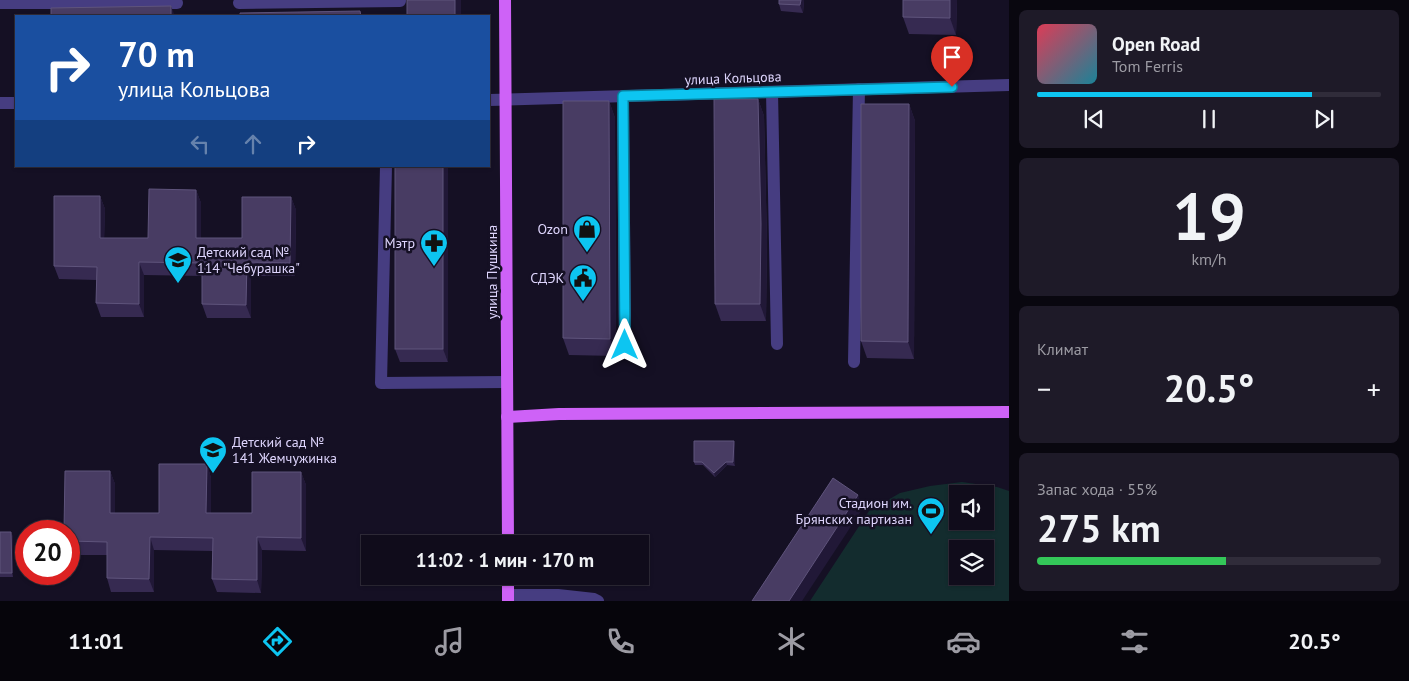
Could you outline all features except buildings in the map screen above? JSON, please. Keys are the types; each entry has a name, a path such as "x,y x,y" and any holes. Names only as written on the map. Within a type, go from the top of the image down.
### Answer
{"main road":[{"name":"улица Пушкина","path":"506,0 508,535"},
{"path":"507,417 569,414 1009,412"},
{"path":"508,585 508,598"}],"street":[{"path":"239,3 400,1"},
{"path":"0,3 177,3"},
{"name":"улица Кольцова","path":"490,100 1009,85"},
{"path":"854,362 859,89"},
{"path":"772,92 778,344"},
{"path":"623,96 625,345"},
{"path":"0,103 15,103"},
{"path":"386,167 381,383 507,382"},
{"path":"508,598 558,595 598,601"}],"green space":[{"name":"Стадион им. Брянских партизан","path":"962,482 983,485 949,485 949,530 994,530 994,487 1009,491 1009,601 810,601 869,511 900,493 930,486"}],"place":[{"name":"Ozon","path":"587,253"},
{"name":"Мэтр","path":"434,267"},
{"name":"Детский сад № 114 \"Чебурашка\"","path":"178,284"},
{"name":"СДЭК","path":"583,302"},
{"name":"Детский сад № 141 Жемчужинка","path":"213,474"},
{"name":"Стадион им. Брянских партизан","path":"931,535"}],"route":[{"path":"625,345 623,96 952,87"}]}
